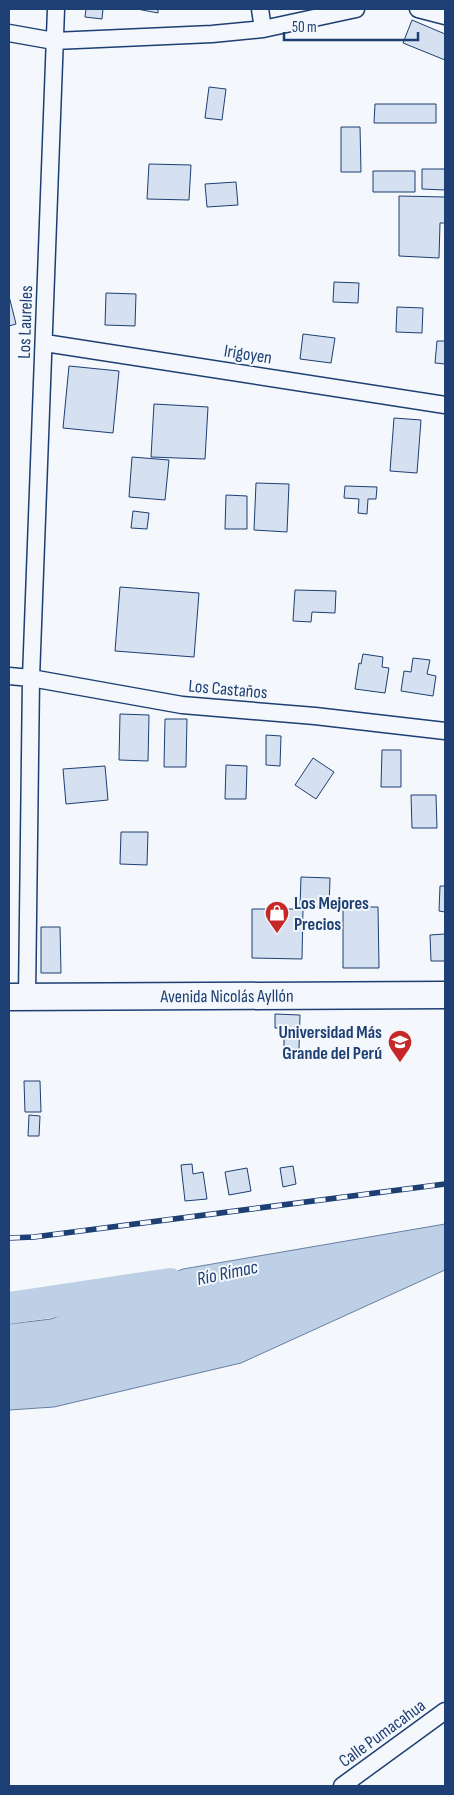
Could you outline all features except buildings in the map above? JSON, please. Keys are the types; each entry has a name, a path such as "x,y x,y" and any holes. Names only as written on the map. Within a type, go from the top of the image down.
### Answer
{"highway":[{"name":"Avenida Nicolás Ayllón","path":"18,997 445,995"}],"street":[{"name":"Los Laureles","path":"18,997 45,343 56,9"},
{"path":"260,9 263,29"},
{"path":"9,33 54,41 212,34 263,29 356,9"},
{"path":"418,9 445,16"},
{"name":"Irigoyen","path":"45,343 445,405"},
{"name":"Los Castaños","path":"9,676 31,678 182,706 315,716 445,731"},
{"name":"Calle Pumacahua","path":"342,1786 445,1711"}],"water":[{"path":"445,1224 445,1270 241,1363 54,1407 9,1410 9,1324 51,1319 183,1269"}],"waterway":[{"name":"Río Rímac","path":"9,1308 170,1284"}],"railway":[{"path":"9,1238 34,1237 445,1184"}],"place":[{"name":"Los Mejores Precios","path":"277,934"},
{"name":"Universidad Más Grande del Perú","path":"400,1063"}]}
